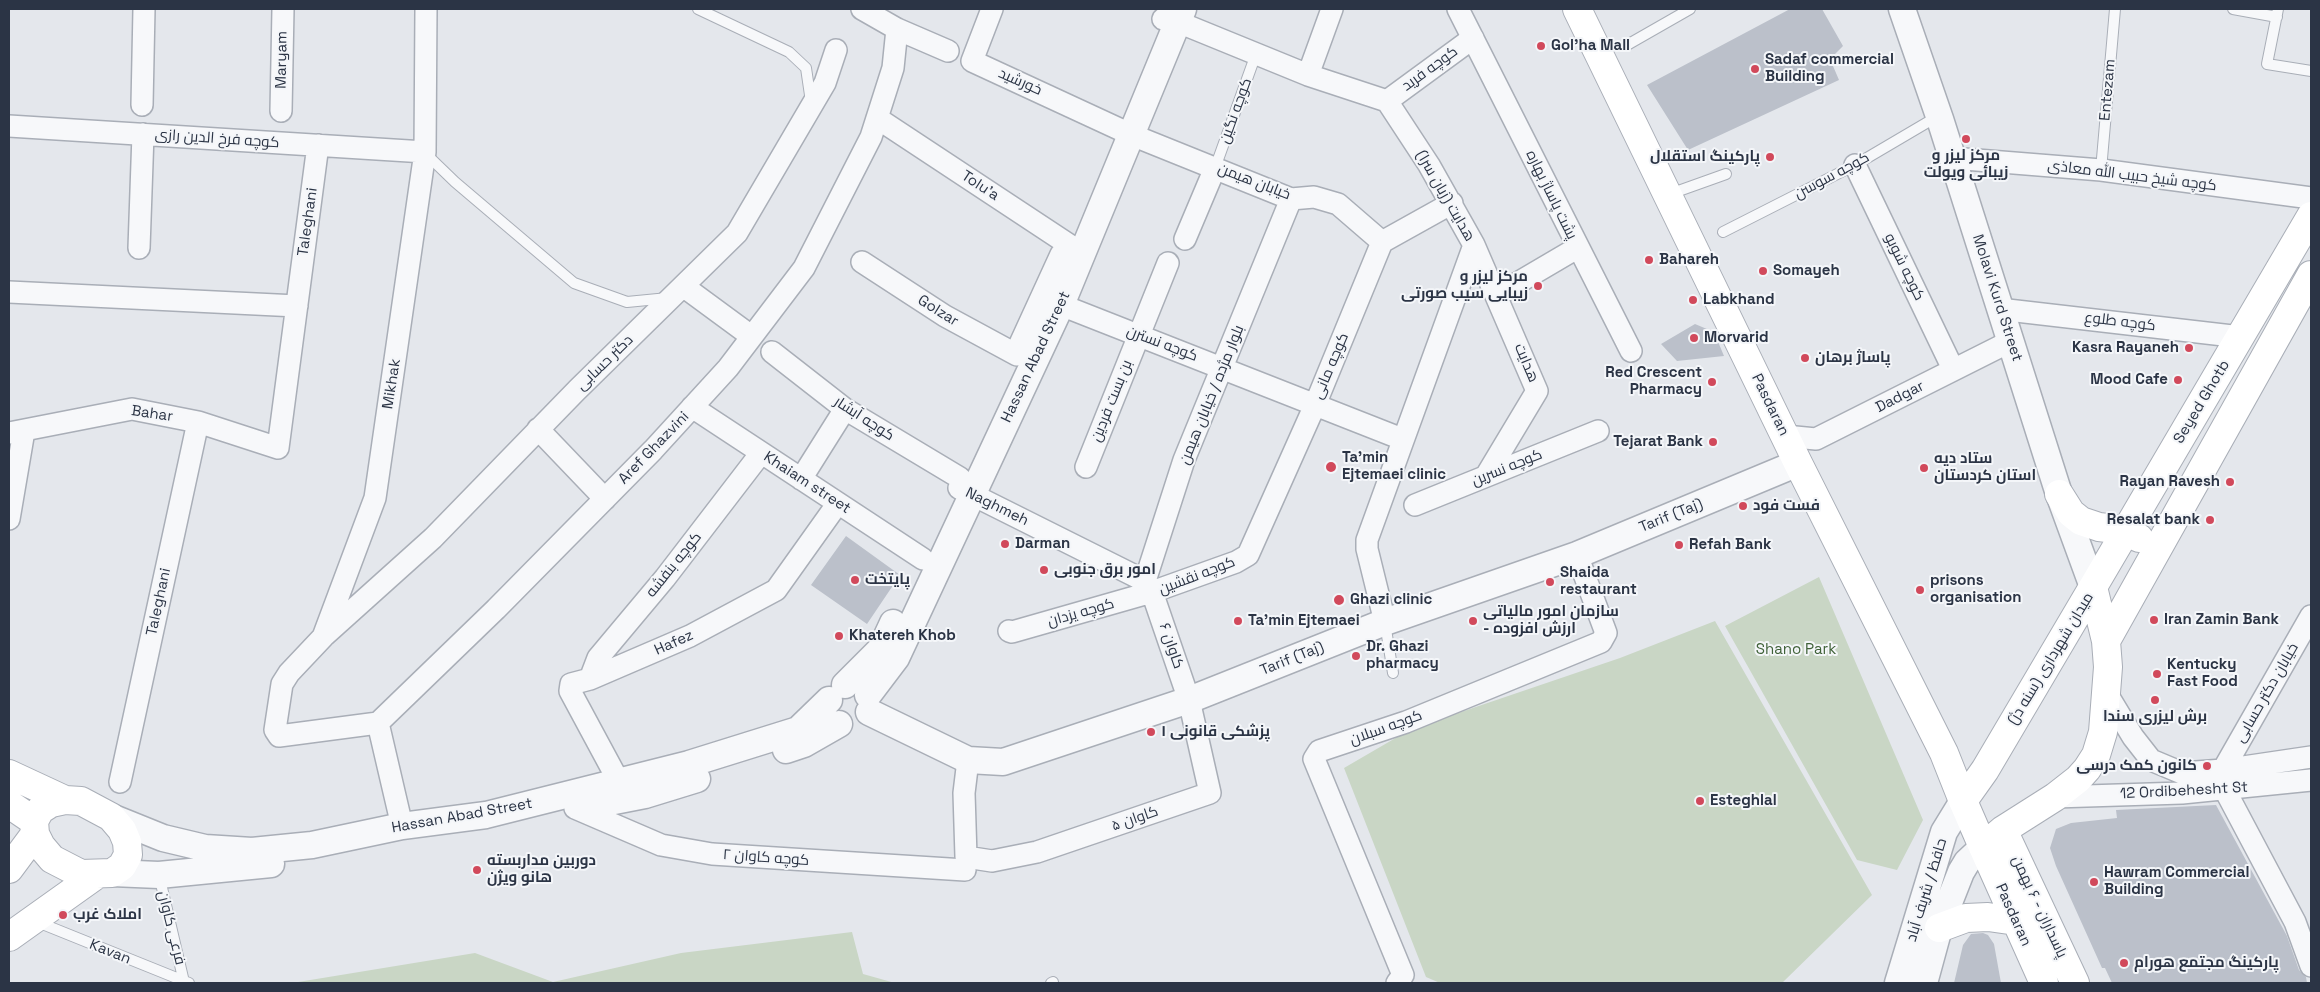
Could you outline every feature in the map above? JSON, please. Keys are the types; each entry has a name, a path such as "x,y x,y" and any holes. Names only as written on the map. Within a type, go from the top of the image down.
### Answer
{"main road":[{"name":"Pasdaran","path":"1577,9 1798,463 1944,753 1963,801"},
{"name":"Seyed Ghotb","path":"2092,588 2124,530 2241,337 2311,216"},
{"name":"Seyed Ghotb","path":"2106,641 2311,275"},
{"path":"2059,494 2071,513 2081,521 2099,527 2124,530 2157,548"},
{"name":"میدان شهرداری (سنه دژ)","path":"1963,801 1985,770 2092,588"},
{"name":"میدان شهرداری (سنه دژ)","path":"1993,839 2055,797 2087,769 2096,755 2103,732 2107,694 2106,641 2092,588"},
{"path":"9,774 65,800"},
{"path":"9,869 35,827 40,810 51,803 65,800 81,801 111,816 122,830 127,842 128,855 122,866 104,874 32,919 9,937"},
{"path":"1963,801 1993,839"},
{"path":"9,804 35,827 41,846 52,859 81,874 104,874"},
{"name":"Pasdaran","path":"1993,839 2016,921 2044,983"},
{"name":"پاسداران - ۶ بهمن","path":"1993,839 2075,983"},
{"path":"1939,928 1966,918 1988,917 2016,921"}],"street":[{"path":"142,105 144,9"},
{"name":"Maryam","path":"281,111 283,9"},
{"name":"Mikhak","path":"378,723 279,736 276,734 282,684 289,672 323,637 375,498 425,152 426,9"},
{"path":"862,9 897,29 948,51"},
{"name":"خورشید","path":"992,9 972,61 1125,131"},
{"path":"1308,75 1332,9"},
{"name":"پشت پاساژ بهاره","path":"1458,9 1577,248 1631,351"},
{"name":"Molavi Kurd Street","path":"1902,9 1940,119 2059,494 2092,588"},
{"path":"1173,15 1256,54 1308,75 1387,101"},
{"name":"Hassan Abad Street","path":"111,816 164,838 205,848 252,851 312,844 402,826 486,815 690,764 798,730 853,698 896,658 1017,355 1076,249 1173,15"},
{"name":"Aref Ghazvini","path":"378,723 604,499 692,407 728,368 804,268 871,137 893,68 897,29"},
{"name":"کوچه فرید","path":"1387,101 1473,38"},
{"name":"دکتر حسابی","path":"323,637 433,538 538,429 738,234 825,83 836,50"},
{"name":"هدایت (زبان سرا)","path":"1385,622 1367,549 1368,540 1402,439 1436,355 1474,245 1452,204 1387,101"},
{"name":"Tolu'a","path":"876,118 1076,249"},
{"name":"کوچه فرخ الدین رازی","path":"9,126 425,152"},
{"name":"خیابان هیمن","path":"1125,131 1291,199 1314,197 1338,204 1382,242"},
{"path":"139,248 143,134"},
{"name":"Taleghani","path":"278,448 318,145"},
{"name":"کوچه شیخ حبیب الله معاذی","path":"1952,158 2101,170 2311,198"},
{"name":"کوچه شوبو","path":"1855,164 1953,369"},
{"path":"1185,239 1215,168"},
{"name":"بلوار مژده / خیابان هیمن","path":"1149,586 1184,460 1291,199"},
{"path":"1382,242 1452,204"},
{"name":"کوچه مانی","path":"1242,559 1248,555 1315,405 1382,242"},
{"name":"هدایت","path":"1474,245 1537,391 1486,476"},
{"path":"1497,296 1577,248"},
{"name":"Hassan Abad Street","path":"104,874 158,874 253,867 324,857 644,795 804,744 839,724 832,718 828,709 853,698 880,650 923,559 1061,305 1076,249"},
{"name":"Golzar","path":"862,262 945,316 1017,355"},
{"name":"بن بست فردین","path":"1086,467 1168,263"},
{"path":"9,292 297,306"},
{"path":"678,292 751,336"},
{"name":"کوچه نسترن","path":"1061,305 1402,439"},
{"name":"کوچه طلوع","path":"1999,309 2241,337"},
{"name":"Dadgar","path":"1785,436 1816,439 2011,341"},
{"name":"کوچه آبشار","path":"772,352 845,409 963,487"},
{"name":"Khaiam street","path":"692,407 923,559"},
{"name":"Bahar","path":"9,518 16,432 132,409 198,422 278,448"},
{"path":"801,479 845,409"},
{"name":"Taleghani","path":"120,782 198,422"},
{"path":"538,429 604,499"},
{"name":"کوچه نسرین","path":"1415,505 1598,430"},
{"name":"کوچه بنفشه","path":"590,679 598,658 665,578 761,453"},
{"name":"Tarif (Taj)","path":"853,698 968,760 1003,762 1189,700 1385,622 1578,555 1798,463"},
{"name":"Naghmeh","path":"963,487 1149,586"},
{"name":"Hafez","path":"619,782 570,691 574,682 590,679 690,636 776,590 838,503"},
{"name":"کوچه سبلان","path":"1402,980 1314,759 1319,751 1406,722 1601,642 1606,633 1578,555"},
{"name":"کوچه نقشین","path":"1149,586 1242,559"},
{"name":"کوچه یزدان","path":"1009,631 1012,632 1149,586"},
{"name":"کاوان ۶","path":"1149,586 1189,700"},
{"name":"خیابان دکتر حسابی","path":"2224,780 2311,616"},
{"name":"12 Ordibehesht St","path":"2107,694 2134,738 2151,760 2182,773 2224,780 2311,757"},
{"name":"کاوان ۵","path":"965,863 992,861 1037,852 1210,793 1189,700"},
{"path":"378,723 402,826"},
{"path":"965,863 964,793 968,760"},
{"path":"2224,780 2295,922 2311,966"},
{"name":"12 Ordibehesht St","path":"2055,797 2224,780 2311,780"},
{"name":"حافظ / شریف آباد","path":"1898,983 1944,832 1963,801"},
{"name":"کوچه کاوان ۲","path":"575,808 661,845 712,854 965,863"},
{"name":"حافظ / شریف آباد","path":"1924,983 1939,928 1961,872 1967,862 1993,839"}],"lane":[{"path":"698,9 789,52 806,68 812,106"},
{"path":"1627,45 1690,9"},
{"name":"Entezam","path":"2101,170 2115,9"},
{"path":"2233,9 2277,13 2267,64 2311,71"},
{"name":"کوچه نگین","path":"1215,168 1256,54"},
{"name":"کوچه سوسن","path":"1723,232 1855,164 1928,122 1940,119"},
{"path":"425,152 455,182 574,282 627,302 678,292"},
{"path":"1669,195 1726,174"},
{"path":"1385,622 1394,673"},
{"name":"فرعی کاوان","path":"158,874 186,983"},
{"name":"Kavan","path":"32,919 186,983"}],"green space":[{"name":"Shano Park","path":"1819,577 1923,820 1897,870 1857,860 1725,626"},
{"path":"1715,621 1872,895 1782,983 1440,983 1426,977 1344,768 1411,729 1620,658"},
{"path":"852,932 863,974 895,983 292,983 475,953 553,982 681,953"}],"building":[{"name":"Sadaf commercial Building","path":"1790,9 1822,9 1843,46 1830,59 1839,80 1688,150 1647,85"},
{"name":"Morvarid","path":"1695,324 1714,332 1724,356 1677,361 1661,344"},
{"name":"پایتخت","path":"846,536 900,575 867,624 811,585"},
{"path":"2216,805 2287,936 2299,970 2306,977 2307,983 2112,983 2105,968 2102,968 2056,866 2050,848 2056,829 2071,823 2117,818 2116,810"},
{"path":"1983,933 1988,935 1994,944 2001,983 1954,983 1963,945 1971,934"}],"place":[{"name":"Gol'ha Mall","path":"1541,46"},
{"name":"Sadaf commercial Building","path":"1755,69"},
{"name":"مرکز لیزر و زیبائی ویولت","path":"1966,139"},
{"name":"پارکینگ استقلال","path":"1770,157"},
{"name":"Bahareh","path":"1649,260"},
{"name":"Somayeh","path":"1763,271"},
{"name":"مرکز لیزر و زیبایی سیب صورتی","path":"1538,286"},
{"name":"Labkhand","path":"1693,300"},
{"name":"Morvarid","path":"1694,338"},
{"name":"Kasra Rayaneh","path":"2189,348"},
{"name":"پاساژ برهان","path":"1805,358"},
{"name":"Mood Cafe","path":"2178,380"},
{"name":"Red Crescent Pharmacy","path":"1712,382"},
{"name":"Tejarat Bank","path":"1713,442"},
{"name":"Ta'min Ejtemaei clinic","path":"1331,467"},
{"name":"ستاد دیه استان کردستان","path":"1924,468"},
{"name":"Rayan Ravesh","path":"2230,482"},
{"name":"فست فود","path":"1743,506"},
{"name":"Resalat bank","path":"2210,520"},
{"name":"Darman","path":"1005,544"},
{"name":"Refah Bank","path":"1679,545"},
{"name":"امور برق جنوبی","path":"1044,570"},
{"name":"پایتخت","path":"855,580"},
{"name":"Shaida restaurant","path":"1550,582"},
{"name":"prisons organisation","path":"1920,590"},
{"name":"Ghazi clinic","path":"1339,600"},
{"name":"Iran Zamin Bank","path":"2154,620"},
{"name":"Ta'min Ejtemaei","path":"1238,621"},
{"name":"سازمان امور مالیاتی - ارزش افزوده","path":"1473,621"},
{"name":"Khatereh Khob","path":"839,636"},
{"name":"Dr. Ghazi pharmacy","path":"1356,656"},
{"name":"Kentucky Fast Food","path":"2157,674"},
{"name":"برش لیزری سندا","path":"2155,700"},
{"name":"پزشکی قانونی ۱","path":"1151,732"},
{"name":"کانون کمک درسی","path":"2207,766"},
{"name":"Esteghlal","path":"1700,801"},
{"name":"دوربین مداربسته هانو ویژن","path":"477,870"},
{"name":"Hawram Commercial Building","path":"2094,882"},
{"name":"املاک غرب","path":"63,915"},
{"name":"پارکینگ مجتمع هورام","path":"2124,963"}]}
